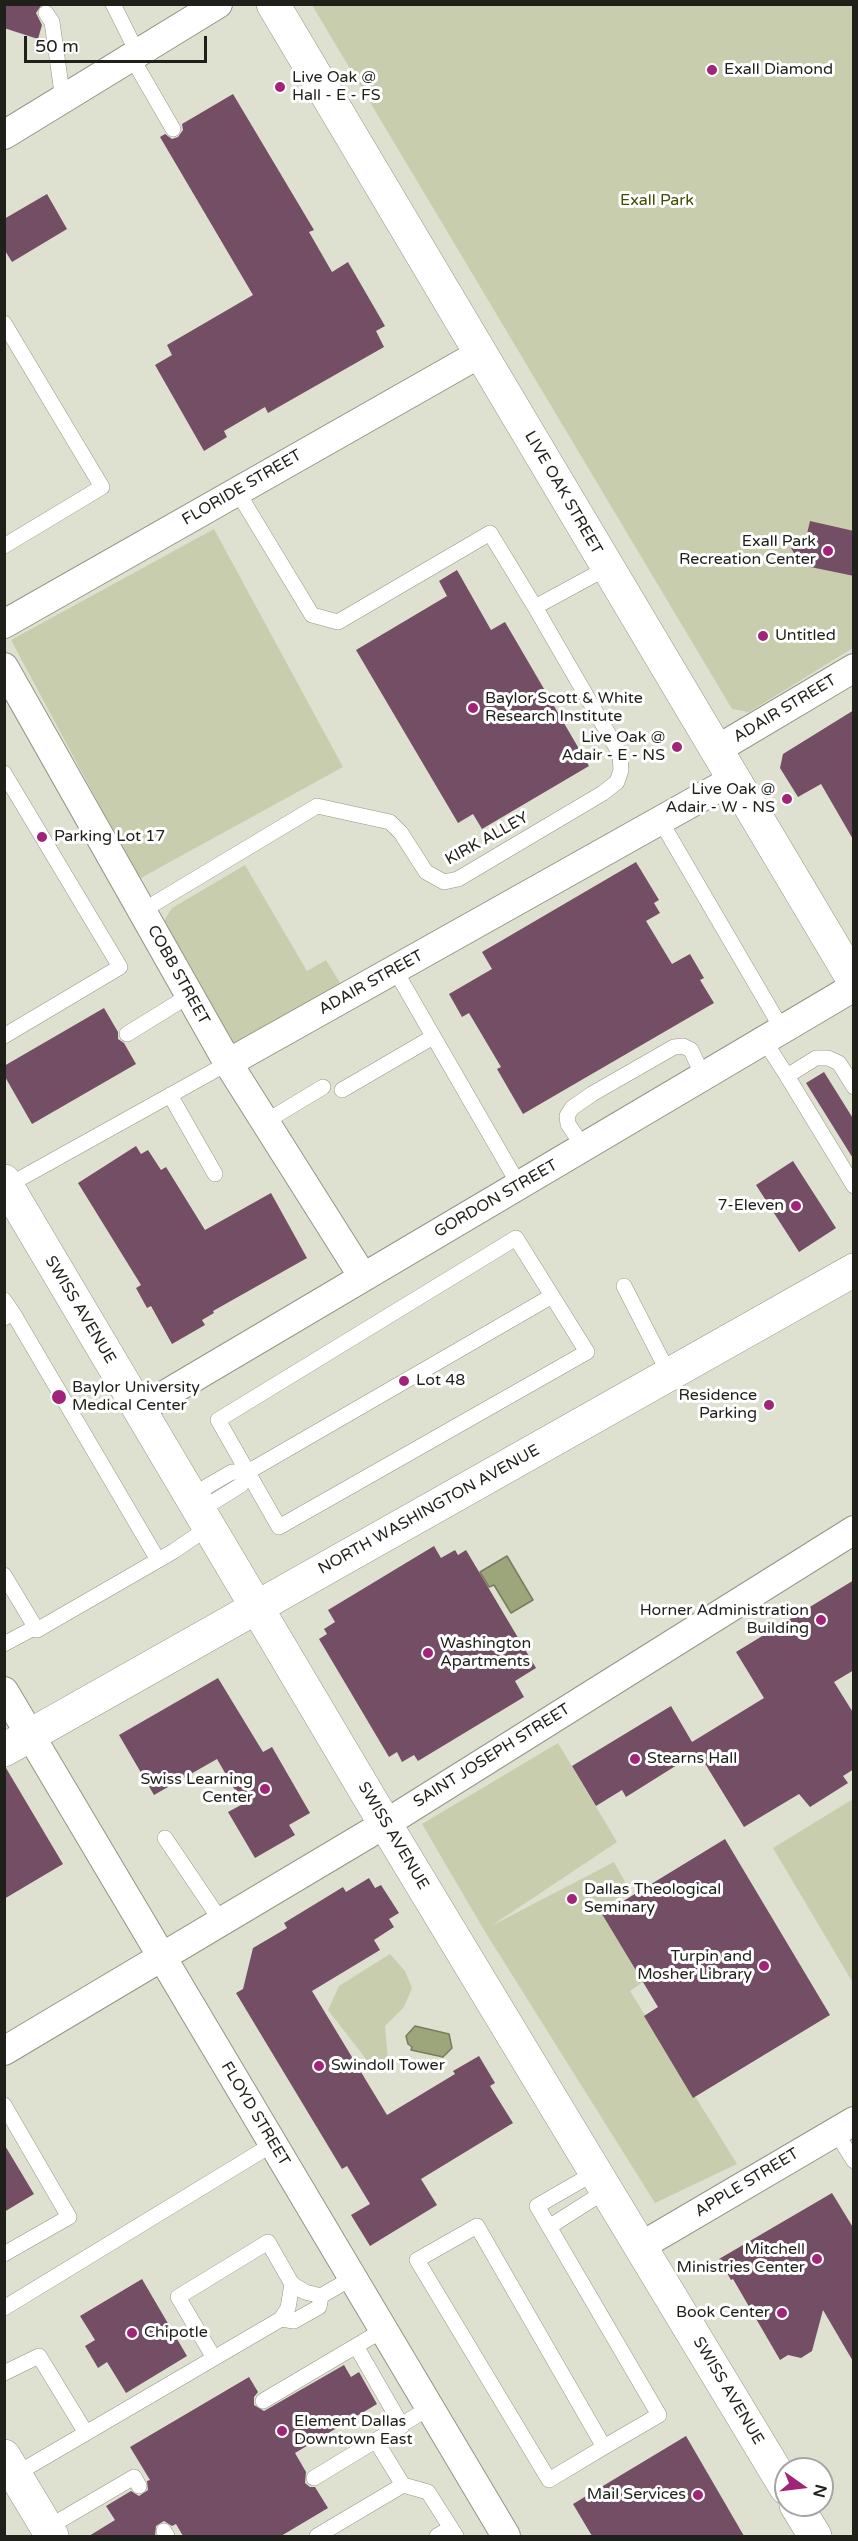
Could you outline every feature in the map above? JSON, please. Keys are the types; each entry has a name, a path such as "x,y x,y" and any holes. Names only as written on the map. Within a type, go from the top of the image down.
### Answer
{"street":[{"path":"4,135 218,4"},
{"name":"LIVE OAK STREET","path":"273,4 854,981"},
{"name":"FLORIDE STREET","path":"4,624 481,353"},
{"name":"COBB STREET","path":"4,667 228,1063 363,1277"},
{"name":"ADAIR STREET","path":"716,750 854,668"},
{"name":"ADAIR STREET","path":"228,1063 734,779"},
{"name":"GORDON STREET","path":"139,1410 854,987"},
{"name":"SWISS AVENUE","path":"6,1184 385,1824 774,2468"},
{"name":"NORTH WASHINGTON AVENUE","path":"17,1742 854,1270"},
{"name":"SAINT JOSEPH STREET","path":"4,2051 385,1824 854,1530"},
{"name":"FLOYD STREET","path":"4,1691 17,1742 162,1956 506,2536"},
{"name":"APPLE STREET","path":"641,2246 844,2126"},
{"path":"10,2465 50,2532"},
{"path":"803,2517 815,2536"}],"lane":[{"path":"113,4 135,56 173,129"},
{"path":"46,13 52,22 63,99"},
{"path":"4,323 102,487 4,546"},
{"path":"237,491 312,615 338,622 490,533 535,607 607,568"},
{"name":"KIRK ALLEY","path":"142,911 317,806 390,822 401,833 426,872 444,882 458,879 603,793 616,782 621,770 620,754 535,607"},
{"path":"4,772 120,967 4,1036"},
{"path":"660,820 773,1034 787,1076 854,1186"},
{"path":"395,970 519,1185"},
{"path":"127,1034 189,995"},
{"path":"342,1090 434,1037"},
{"path":"584,1148 568,1124 567,1116 572,1108 592,1094 674,1047 683,1046 691,1050 703,1076"},
{"path":"787,1076 816,1058 828,1058 839,1063 854,1087"},
{"name":"ADAIR STREET","path":"6,1184 228,1063"},
{"path":"265,1122 323,1087"},
{"path":"170,1095 215,1174"},
{"path":"516,1238 552,1296 587,1352 279,1527 246,1473 218,1420 516,1238"},
{"path":"624,1286 669,1374"},
{"path":"4,1644 32,1629 37,1630 158,1560 215,1501 241,1485 246,1473 552,1296"},
{"path":"4,1300 9,1316 158,1560"},
{"path":"4,1575 37,1630"},
{"path":"165,1838 220,1921"},
{"path":"4,2104 69,2217 4,2254"},
{"path":"844,2126 854,2161"},
{"path":"4,2308 273,2144"},
{"path":"602,2181 537,2206 659,2415 549,2480 417,2260 477,2226 604,2447"},
{"path":"549,2227 602,2181"},
{"path":"214,2358 178,2297 268,2242 292,2284 305,2292 321,2296 352,2278"},
{"path":"10,2465 86,2433 281,2319 288,2308 292,2284"},
{"path":"281,2319 294,2321 319,2307 321,2296"},
{"path":"263,2401 383,2330"},
{"path":"356,2346 402,2426"},
{"path":"4,2373 39,2356 86,2433"},
{"path":"314,2478 429,2408"},
{"path":"376,2441 403,2485 428,2492 453,2532 437,2536"},
{"path":"50,2532 139,2478"},
{"path":"317,2536 403,2485"}],"green space":[{"name":"Exall Park","path":"312,5 853,5 853,648 749,712 732,709"},
{"path":"214,529 343,767 139,879 11,640"},
{"path":"245,865 307,971 326,960 342,986 234,1050 164,927 165,919 172,908"},
{"path":"558,1743 617,1842 491,1926 614,1862 630,1891 600,1909 643,1982 630,1991 737,2164 655,2203 484,1930 422,1824"},
{"path":"853,1799 853,1983 773,1848"},
{"path":"390,1954 405,1971 412,1988 404,2007 385,2026 388,2061 373,2068 328,2010 339,1986"}],"shaded area":[{"path":"507,1556 533,1600 511,1613 494,1585 489,1587 480,1572"},
{"path":"415,2026 449,2034 452,2048 443,2057 411,2050 412,2047 408,2044 406,2036"}],"building":[{"path":"4,4 42,4 36,13 42,25 38,39 4,28"},
{"path":"233,94 314,230 309,232 332,272 348,262 385,326 376,331 384,347 268,413 265,407 224,431 227,437 204,451 155,365 172,355 167,345 253,295 160,137 165,134 172,139 178,137 183,130 182,124"},
{"path":"47,194 67,229 12,262 4,249 4,219"},
{"name":"Exall Park Recreation Center","path":"810,521 854,531 854,576 801,565 791,548 806,538"},
{"name":"Baylor Scott & White Research Institute","path":"457,570 491,630 505,622 589,766 482,829 473,814 458,823 356,650 447,596 439,581"},
{"path":"854,710 854,841 821,784 798,797 780,768 783,754"},
{"path":"636,862 659,900 654,903 660,913 646,921 672,964 690,954 704,978 700,980 714,1003 523,1114 497,1069 501,1067 469,1013 462,1017 449,994 492,969 482,952"},
{"path":"104,1008 118,1032 118,1039 124,1043 136,1064 32,1124 4,1075 4,1066"},
{"path":"824,1072 854,1120 854,1160 806,1083"},
{"path":"136,1146 141,1154 148,1150 161,1170 166,1167 205,1230 271,1193 307,1258 213,1311 214,1313 202,1320 205,1325 172,1344 151,1306 147,1308 136,1288 141,1285 78,1183"},
{"name":"7-Eleven","path":"793,1161 836,1228 799,1252 756,1185"},
{"name":"Washington Apartments","path":"434,1546 441,1558 455,1550 458,1555 466,1550 536,1668 515,1681 524,1697 418,1761 414,1755 402,1762 397,1752 389,1757 319,1639 327,1634 324,1629 335,1622 328,1610"},
{"path":"854,1580 854,1670 834,1682 854,1714 854,1769 843,1776 848,1783 810,1807 799,1794 744,1827 701,1757 685,1760 626,1797 622,1790 596,1806 572,1766 671,1706 692,1742 764,1698 736,1652"},
{"path":"218,1678 263,1752 272,1747 310,1813 289,1825 295,1835 255,1858 228,1812 243,1804 217,1759 154,1795 119,1735"},
{"path":"6,1768 63,1864 4,1899 4,1769"},
{"name":"Turpin and Mosher Library","path":"725,1839 830,2015 693,2098 644,2016 658,2007 602,1914"},
{"name":"Swindoll Tower","path":"369,1878 375,1888 381,1885 399,1913 389,1919 394,1927 374,1940 380,1950 312,1991 387,2115 455,2074 453,2071 479,2056 495,2083 490,2086 513,2123 421,2179 437,2205 370,2246 351,2215 370,2204 347,2166 342,2169 236,1993 243,1989 253,1948 287,1928 284,1923 343,1887 346,1892"},
{"path":"4,2144 34,2194 4,2212"},
{"path":"832,2193 854,2229 854,2363 823,2310 812,2351 801,2358 788,2355 780,2360 719,2259"},
{"name":"Chipotle","path":"142,2279 187,2356 126,2393 107,2362 98,2368 85,2346 95,2340 80,2316"},
{"path":"344,2365 351,2377 359,2372 377,2404 295,2453 306,2472 305,2483 310,2487 315,2487 328,2508 281,2536 183,2536 176,2524 172,2526 164,2521 156,2526 155,2536 89,2536 115,2520 106,2506 131,2491 139,2496 148,2490 147,2481 150,2480 130,2447 249,2377 258,2392 254,2397 254,2405 264,2411"},
{"path":"686,2436 744,2536 592,2536 573,2504"}],"place":[{"name":"Exall Diamond","path":"712,70"},
{"name":"Live Oak @ Hall - E - FS","path":"280,87"},
{"name":"Exall Park Recreation Center","path":"828,551"},
{"name":"Untitled","path":"763,636"},
{"name":"Baylor Scott & White Research Institute","path":"473,708"},
{"name":"Live Oak @ Adair - E - NS","path":"677,747"},
{"name":"Live Oak @ Adair - W - NS","path":"787,799"},
{"name":"Parking Lot 17","path":"42,837"},
{"name":"7-Eleven","path":"796,1206"},
{"name":"Lot 48","path":"404,1381"},
{"name":"Baylor University Medical Center","path":"59,1397"},
{"name":"Residence Parking","path":"769,1405"},
{"name":"Horner Administration Building","path":"821,1620"},
{"name":"Washington Apartments","path":"428,1653"},
{"name":"Stearns Hall","path":"635,1759"},
{"name":"Swiss Learning Center","path":"265,1789"},
{"name":"Dallas Theological Seminary","path":"572,1899"},
{"name":"Turpin and Mosher Library","path":"764,1966"},
{"name":"Swindoll Tower","path":"319,2066"},
{"name":"Mitchell Ministries Center","path":"817,2259"},
{"name":"Book Center","path":"782,2313"},
{"name":"Chipotle","path":"132,2333"},
{"name":"Element Dallas Downtown East","path":"282,2431"},
{"name":"Mail Services","path":"698,2495"}]}
